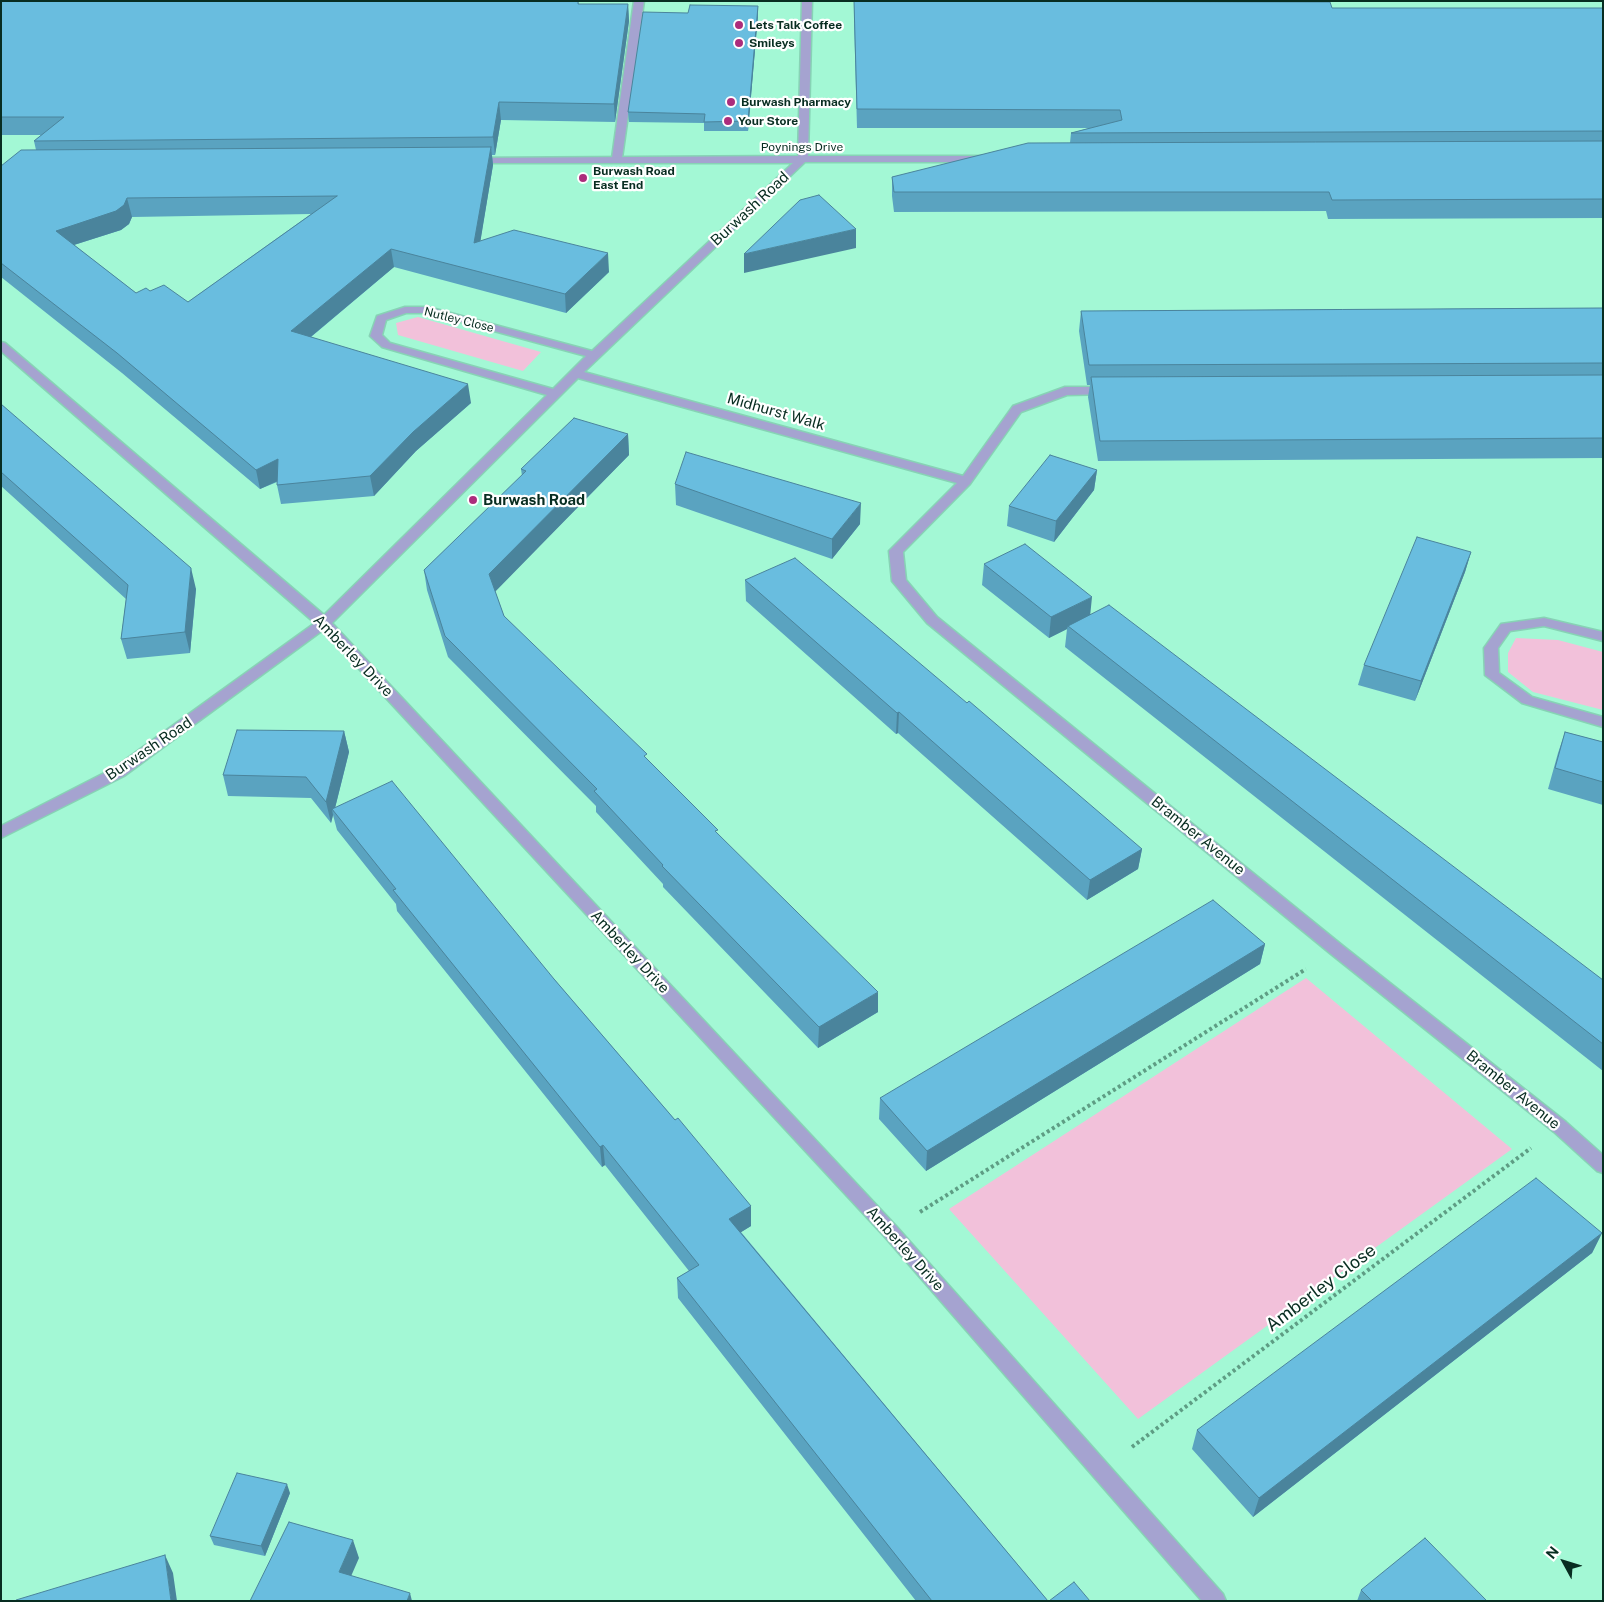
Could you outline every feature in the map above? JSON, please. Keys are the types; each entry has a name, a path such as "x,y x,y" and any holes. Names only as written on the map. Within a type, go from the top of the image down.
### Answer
{"street":[{"path":"617,158 638,1"},
{"name":"Burwash Road","path":"1,833 119,772 324,623 577,374 594,355 803,160 807,1"},
{"name":"Poynings Drive","path":"458,160 993,158"},
{"name":"Nutley Close","path":"556,394 386,345 376,336 380,318 405,310 428,310 594,355"},
{"name":"Amberley Drive","path":"1,345 324,623 890,1232 1100,1472 1216,1601"},
{"name":"Midhurst Walk","path":"577,374 966,482"},
{"path":"966,482 1017,409 1065,390 1125,390"},
{"name":"Bramber Avenue","path":"966,482 896,551 899,581 932,620 1337,950 1560,1127 1603,1166"},
{"path":"1603,637 1544,622 1506,627 1491,648 1492,675 1527,700 1603,722"}],"path":[{"path":"890,1232 1337,950"},
{"name":"Amberley Close","path":"1100,1472 1560,1127"}],"shaded area":[{"path":"418,317 541,352 523,371 398,335 396,323"},
{"path":"1516,638 1558,640 1603,652 1603,710 1533,692 1508,672 1508,653"},
{"path":"1306,978 1512,1149 1138,1419 949,1209"}],"building":[{"path":"1,1 578,1 578,4 628,4 614,104 499,102 493,137 34,141 64,117 1,117"},
{"path":"854,1 1330,2 1332,8 1603,8 1603,131 1071,133 1122,120 1120,110 857,109"},
{"path":"690,5 758,6 748,121 704,122 705,114 628,112 643,12 688,13"},
{"path":"1603,141 1603,199 1332,200 1329,192 894,192 892,177 1028,143"},
{"path":"491,147 474,243 514,230 608,253 565,294 391,249 291,331 468,384 413,432 370,476 277,485 278,459 256,470 117,353 1,263 1,166 21,150","holes":["337,196 188,302 164,285 150,291 146,288 136,293 56,231 116,211 124,205 127,198"]},
{"path":"819,195 856,229 744,254 800,200"},
{"path":"1603,308 1603,363 1089,365 1081,311"},
{"path":"1603,375 1603,438 1100,441 1091,377"},
{"path":"1,404 191,568 185,632 121,639 128,585 1,472"},
{"path":"574,418 628,434 489,574 504,616 647,754 644,756 718,830 715,831 878,992 819,1027 662,866 594,791 597,789 445,636 424,570 526,471 521,469"},
{"path":"686,452 861,503 832,539 675,484"},
{"path":"1050,455 1097,470 1056,521 1009,506"},
{"path":"1417,537 1471,552 1421,681 1364,665"},
{"path":"1025,544 1092,597 1051,617 984,564"},
{"path":"795,558 967,703 969,701 1142,849 1090,880 745,580"},
{"path":"1109,605 1603,980 1603,1044 1068,626"},
{"path":"237,730 344,731 326,802 306,777 223,775"},
{"path":"1565,732 1603,742 1603,782 1555,768"},
{"path":"392,781 554,979 675,1120 678,1118 751,1206 729,1219 1048,1601 932,1601 677,1278 699,1265 603,1145 600,1147 393,890 396,889 332,809"},
{"path":"1213,900 1265,944 927,1151 880,1098"},
{"path":"1536,1178 1602,1233 1259,1498 1197,1430"},
{"path":"237,1473 287,1484 261,1546 210,1536"},
{"path":"289,1522 353,1540 339,1572 410,1593 407,1601 250,1601"},
{"path":"1425,1538 1487,1601 1372,1601 1361,1590"},
{"path":"165,1555 171,1601 16,1601 16,1600"},
{"path":"1074,1582 1090,1601 1049,1601"}],"place":[{"name":"Lets Talk Coffee","path":"739,25"},
{"name":"Smileys","path":"739,43"},
{"name":"Burwash Pharmacy","path":"731,102"},
{"name":"Your Store","path":"728,121"},
{"name":"Burwash Road East End","path":"583,178"},
{"name":"Burwash Road","path":"473,500"}]}
